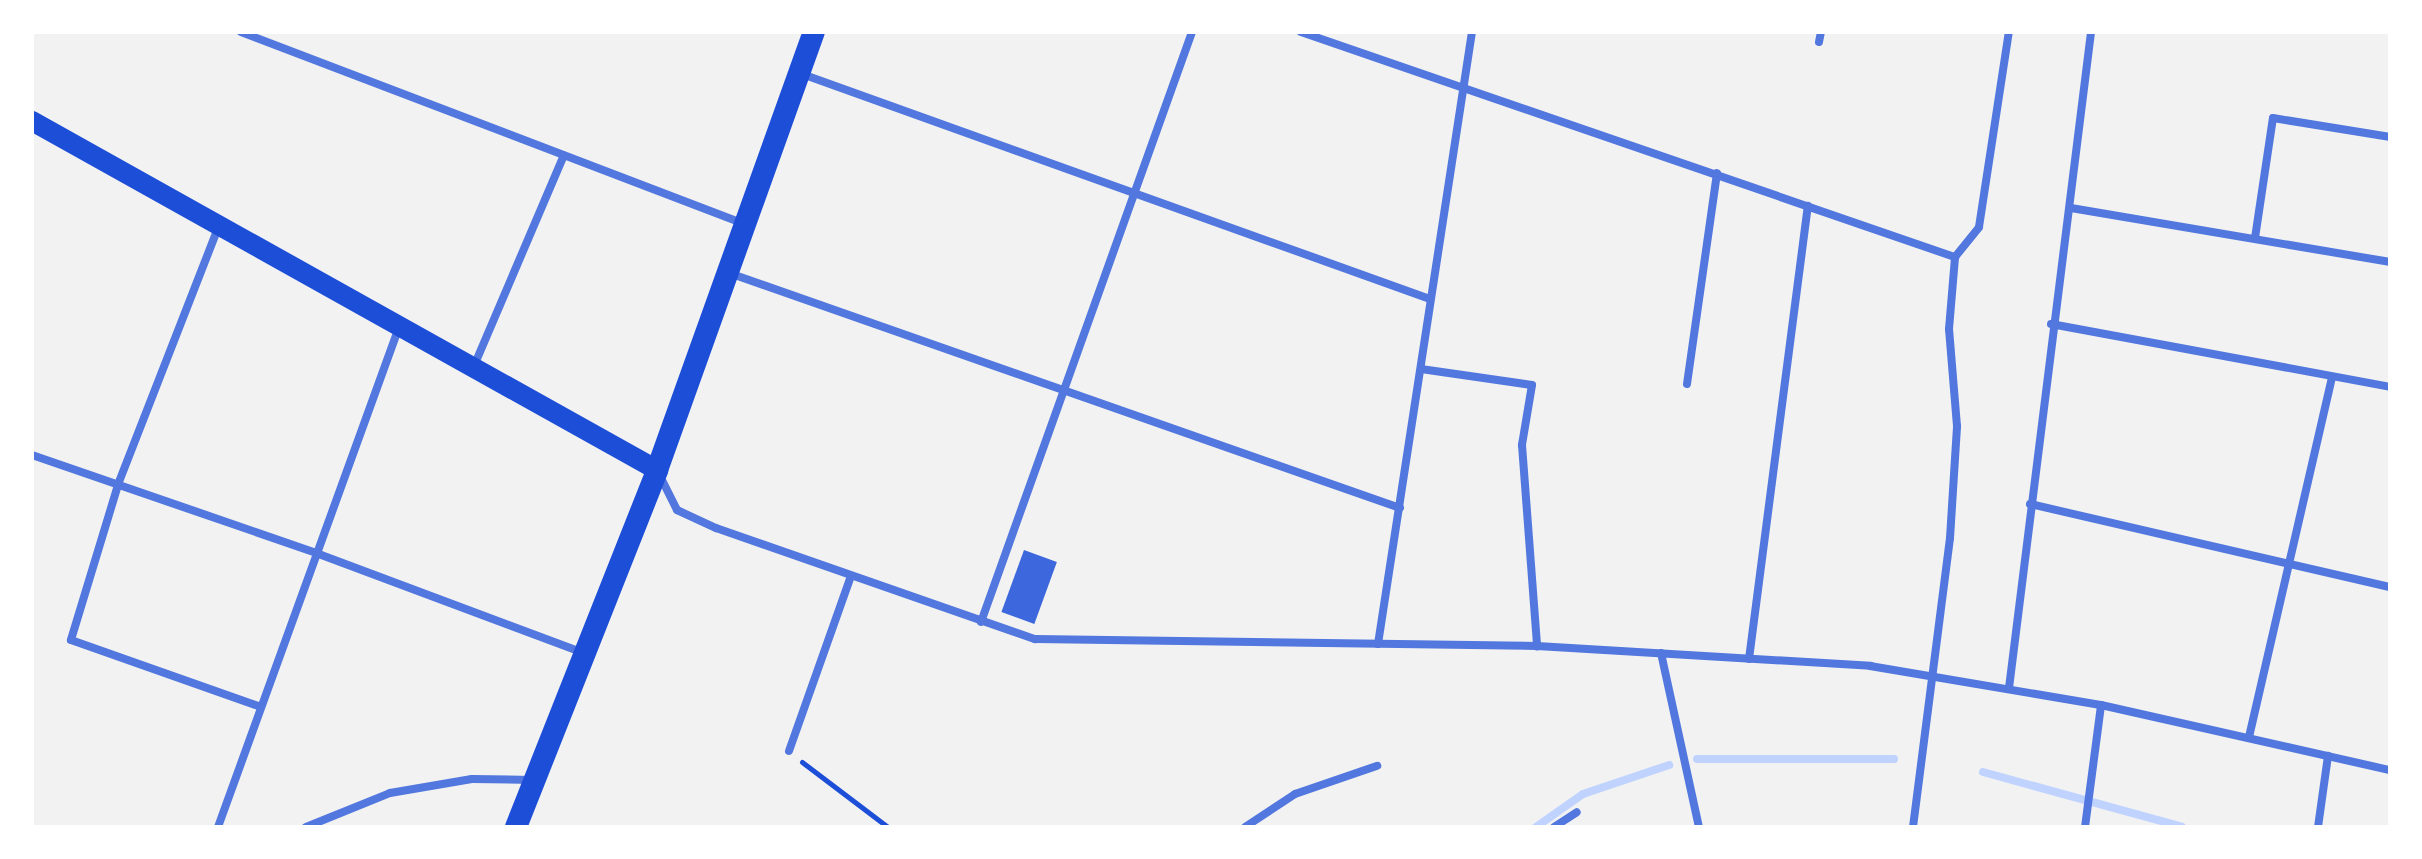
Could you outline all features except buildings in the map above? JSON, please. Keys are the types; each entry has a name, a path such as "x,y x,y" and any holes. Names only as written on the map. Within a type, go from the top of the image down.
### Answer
{"highway":[{"path":"516,827 582,653 657,470 814,32"}],"main road":[{"path":"32,121 657,470"}],"street":[{"path":"241,32 747,225"},
{"path":"981,622 1061,386 1192,32"},
{"path":"1301,32 1955,257"},
{"path":"1378,644 1472,32"},
{"path":"1819,42 1821,32"},
{"path":"1913,827 1950,538 1957,426 1949,329 1955,257 1979,227 2009,32"},
{"path":"2009,688 2051,324 2071,208 2091,32"},
{"path":"799,73 1430,299"},
{"path":"2255,238 2273,118 2390,137"},
{"path":"474,366 564,155"},
{"path":"1687,384 1717,173"},
{"path":"1749,659 1808,206"},
{"path":"2071,208 2390,262"},
{"path":"219,226 118,485 71,640 261,707"},
{"path":"729,273 1061,386 1400,508"},
{"path":"2051,324 2390,387"},
{"path":"218,827 399,327"},
{"path":"1421,369 1532,385 1522,445 1537,646"},
{"path":"2249,737 2332,378"},
{"path":"32,455 316,553 582,653"},
{"path":"657,470 677,510 851,576 1035,639 1537,646 1870,666 2101,705 2390,770"},
{"path":"2030,504 2390,587"},
{"path":"789,751 851,576"},
{"path":"1661,653 1699,827"},
{"path":"2085,827 2101,705"},
{"path":"2318,827 2328,756"},
{"path":"1245,827 1295,794 1377,766"},
{"path":"306,827 390,793 472,779 533,780"},
{"path":"1554,827 1577,812"}],"path":[{"path":"789,751 888,827"}],"waterway":[{"path":"1697,759 1894,759"},
{"path":"1536,827 1583,794 1669,765"},
{"path":"1983,772 2182,827"}]}
